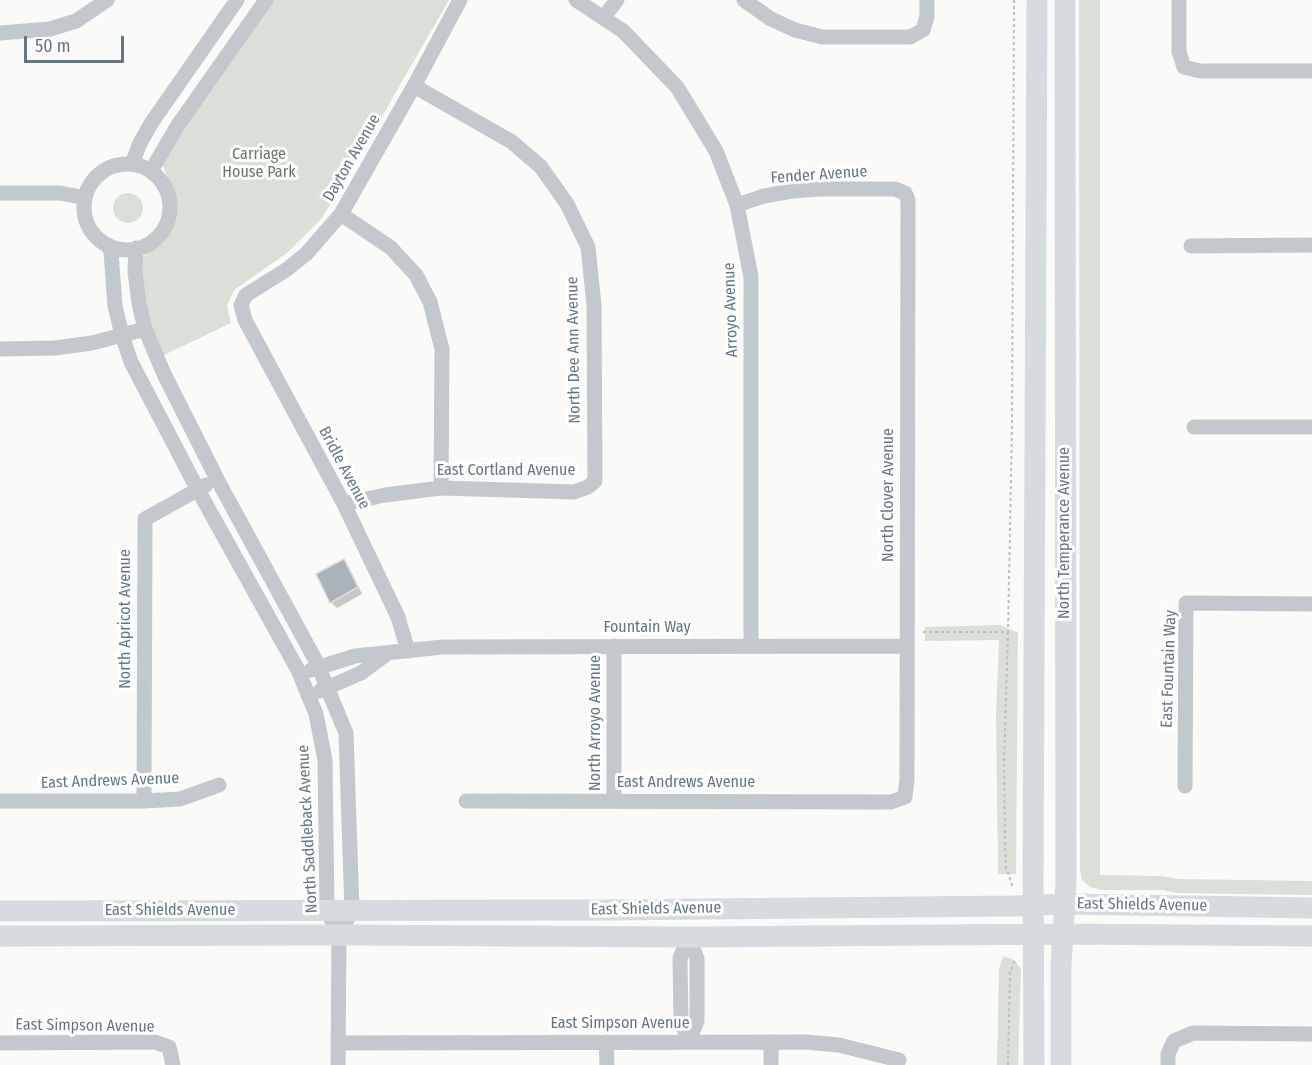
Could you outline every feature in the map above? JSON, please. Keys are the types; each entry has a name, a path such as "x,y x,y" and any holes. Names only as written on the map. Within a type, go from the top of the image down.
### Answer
{"main road":[{"name":"North Temperance Avenue","path":"1034,1065 1037,0"},
{"name":"North Temperance Avenue","path":"1061,1065 1065,904 1065,0"},
{"name":"East Shields Avenue","path":"0,911 1065,904 1312,908"},
{"path":"0,920 36,911"},
{"name":"East Shields Avenue","path":"0,936 689,937 1063,934 1312,936"}],"street":[{"path":"0,33 50,29 76,21 107,0"},
{"path":"132,164 140,143 152,122 237,0"},
{"path":"151,171 178,125 266,0"},
{"name":"Dayton Avenue","path":"241,305 246,295 286,270 306,254 341,214 460,0"},
{"name":"Arroyo Avenue","path":"576,0 623,31 677,87 716,151 737,205 750,277 751,646"},
{"path":"604,17 617,0"},
{"path":"744,0 771,19 795,30 822,37 910,37 923,30 927,16 927,0"},
{"path":"1179,0 1179,52 1184,68 1200,71 1312,71"},
{"name":"North Dee Ann Avenue","path":"414,86 512,142 541,167 567,204 588,247 594,305 595,481"},
{"path":"132,164 151,171 162,182 168,195 170,209 167,224 158,236 146,245 119,249 108,245 90,229 85,218 85,198 93,181 104,171 117,165 132,164"},
{"name":"Fender Avenue","path":"737,205 764,196 792,191 895,189 905,193"},
{"path":"0,193 60,193 85,198"},
{"name":"North Clover Avenue","path":"905,193 908,200 907,779 905,797"},
{"path":"341,214 391,248 416,275 430,302 442,349 441,488"},
{"name":"North Saddleback Avenue","path":"108,245 111,252 115,306 131,362 300,675 316,714 325,759 327,910 339,935"},
{"path":"1191,246 1312,245"},
{"path":"136,248 136,286 145,329 164,374 217,479 318,666 346,733 352,910 339,935 338,1065"},
{"name":"Bridle Avenue","path":"241,305 244,320 344,504 398,617 408,651"},
{"path":"0,349 55,348 92,343 145,329"},
{"path":"1194,427 1312,428"},
{"name":"North Apricot Avenue","path":"144,801 145,519 217,479"},
{"name":"East Cortland Avenue","path":"344,504 385,495 441,488 574,492 588,487 595,481"},
{"name":"East Fountain Way","path":"1185,786 1186,603 1312,604"},
{"name":"Fountain Way","path":"300,675 318,666 355,656 443,647 751,646 906,639"},
{"name":"North Arroyo Avenue","path":"614,646 614,800"},
{"path":"308,695 362,673 388,653"},
{"name":"East Andrews Avenue","path":"0,801 180,799 219,785"},
{"name":"East Andrews Avenue","path":"466,801 891,802 905,797"},
{"path":"688,1041 681,1022 680,958 689,937"},
{"path":"1168,1065 1168,1054 1174,1041 1192,1033 1312,1034"},
{"name":"East Simpson Avenue","path":"0,1043 155,1042 169,1047 173,1065"},
{"path":"606,1042 606,1065"},
{"path":"771,1042 771,1065"},
{"name":"East Simpson Avenue","path":"338,1043 806,1042 840,1045 899,1060"}],"path":[{"path":"1012,884 1006,867 1004,762 1012,437 1014,0"},
{"path":"906,639 1008,632"},
{"path":"1008,1065 1010,973 1015,962"}],"green space":[{"name":"Carriage House Park","path":"274,0 449,0 321,219 287,253 234,290 227,306 231,323 162,356 151,329 141,279 141,261 172,231 177,209 176,195 163,166 164,158"},
{"path":"1079,0 1100,0 1100,875 1312,881 1312,895 1102,890 1090,887 1082,880 1080,870"},
{"path":"128,193 139,197 143,208 139,219 128,223 117,219 113,208 117,197"},
{"path":"1000,625 1018,633 1016,874 998,874 996,714 999,640 925,641 925,627"},
{"path":"1003,956 1014,960 1021,969 1018,1065 997,1065 999,969"}],"building":[{"path":"344,559 358,587 330,603 316,574"}]}
